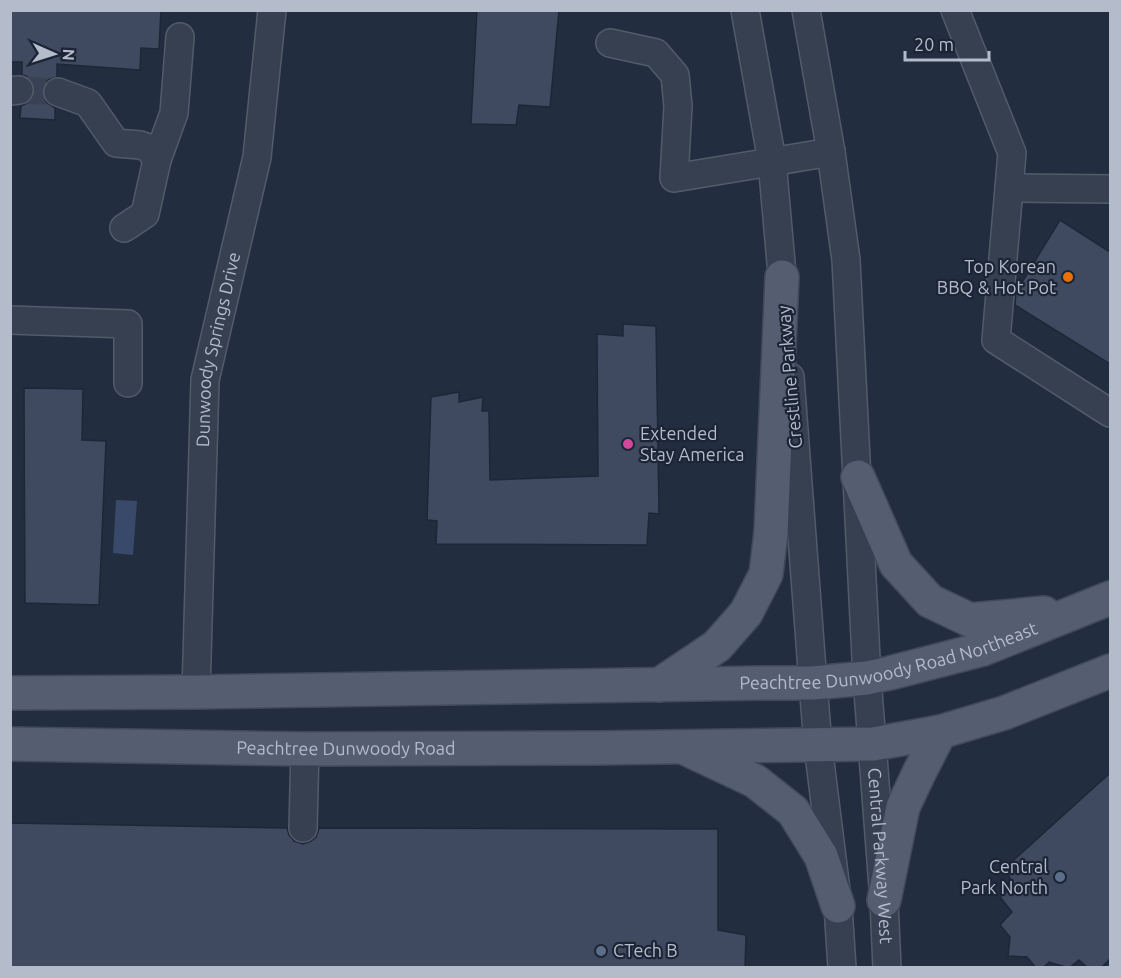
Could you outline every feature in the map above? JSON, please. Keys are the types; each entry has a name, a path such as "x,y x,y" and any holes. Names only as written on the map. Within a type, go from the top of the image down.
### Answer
{"main road":[{"path":"10,693 659,685 717,646 746,613 766,574 771,532 782,277"},
{"path":"858,477 896,564 930,601 970,620 1096,604"},
{"name":"Peachtree Dunwoody Road Northeast","path":"659,685 813,683 867,678 983,649 1096,604"},
{"path":"680,746 873,744 940,732 1004,713 1110,671"},
{"path":"884,900 903,807 940,732"},
{"name":"Peachtree Dunwoody Road","path":"10,744 305,749 680,746"},
{"path":"680,746 755,781 793,811 821,856 838,906"}],"street":[{"name":"Dunwoody Springs Drive","path":"195,692 205,380 257,157 272,10"},
{"name":"Crestline Parkway","path":"745,10 772,161 819,746"},
{"path":"806,10 831,152 846,260 867,678 873,744"},
{"path":"955,10 1012,153 996,340 1110,413"},
{"path":"124,228 145,214 157,160 174,113 180,37"},
{"path":"610,43 656,53 675,75 678,106 674,178 831,152"},
{"path":"58,92 88,103 116,143 149,148 157,160"},
{"path":"1009,188 1110,189"},
{"path":"10,320 128,324 128,383"},
{"name":"Central Parkway West","path":"873,744 887,968"},
{"path":"819,746 838,906 842,968"},
{"path":"303,828 305,749"}],"water":[{"path":"116,500 137,501 133,555 113,553"}],"building":[{"path":"10,10 161,10 159,49 141,48 140,70 57,64 57,77 48,80 43,87 42,94 46,102 55,108 55,120 20,118 21,106 29,102 35,89 31,80 22,75 22,62 10,62"},
{"path":"477,10 559,10 550,107 519,105 516,125 471,124"},
{"name":"Top Korean BBQ & Hot Pot","path":"1060,220 1110,252 1110,364 1015,305 1016,292"},
{"name":"Extended Stay America","path":"623,324 656,326 659,514 649,513 647,545 436,544 437,521 427,520 431,397 459,392 459,402 483,397 482,411 489,411 490,480 598,476 597,334 623,336"},
{"path":"24,388 83,389 82,440 106,441 99,605 25,603"},
{"name":"Central Park North","path":"1110,773 1110,959 1101,968 1088,968 1079,960 1069,968 1049,962 1043,968 1036,968 1027,957 1008,956 1010,937 1000,925 1012,912 1000,897 1014,886 1005,868"},
{"path":"10,823 287,828 294,841 303,844 316,837 319,828 718,829 718,930 746,935 745,968 10,968"}],"tunnel":[{"path":"19,90 58,92"}],"place":[{"name":"Top Korean BBQ & Hot Pot","path":"1068,277"},
{"name":"Extended Stay America","path":"628,444"},
{"name":"Central Park North","path":"1060,877"},
{"name":"CTech B","path":"601,951"}]}
